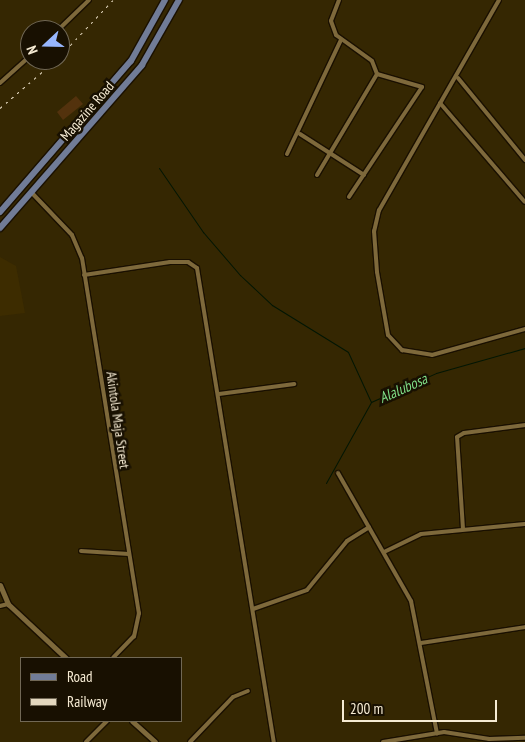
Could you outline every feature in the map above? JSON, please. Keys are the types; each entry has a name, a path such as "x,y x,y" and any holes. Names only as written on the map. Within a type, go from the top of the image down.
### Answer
{"main road":[{"name":"Magazine Road","path":"0,212 137,54 166,0"},
{"name":"Magazine Road","path":"0,228 148,58 179,0"},
{"path":"80,121 88,129"}],"street":[{"path":"68,20 89,0"},
{"path":"339,0 331,21 342,40 372,61 377,74"},
{"path":"499,0 458,78 440,103 403,164 376,220 377,272 388,335 402,350 432,355 525,329"},
{"path":"287,154 300,134 342,40"},
{"path":"0,82 20,65"},
{"path":"317,175 377,74"},
{"path":"349,197 422,87 377,74"},
{"path":"458,78 525,160"},
{"path":"440,103 525,202"},
{"path":"300,134 331,152 364,175"},
{"name":"Akintola Maja Street","path":"32,193 76,242 84,275 130,554 138,623 130,643 114,657"},
{"path":"84,275 170,262 194,265 202,284 274,742"},
{"path":"219,394 294,384"},
{"path":"463,529 457,437 464,433 525,425"},
{"path":"338,473 408,594 421,643 436,733"},
{"path":"384,552 413,536 463,529 525,524"},
{"path":"254,609 307,590 347,541 369,527"},
{"path":"81,551 130,554"},
{"path":"0,585 8,604 65,657"},
{"path":"0,606 8,604"},
{"path":"421,643 525,627"},
{"path":"190,742 233,697 248,692"},
{"path":"86,742 106,722"},
{"path":"133,722 155,742"},
{"path":"383,742 436,733 496,740 525,738"}],"shaded area":[{"path":"0,257 16,266 25,313 0,316"}],"building":[{"path":"76,96 83,104 63,120 57,112"}],"waterway":[{"path":"159,168 203,232 240,275 272,305 348,352 371,402"},
{"name":"Alalubosa","path":"326,483 371,402 436,373 525,348"}],"railway":[{"path":"70,45 113,0"},
{"path":"0,108 44,70"}]}
